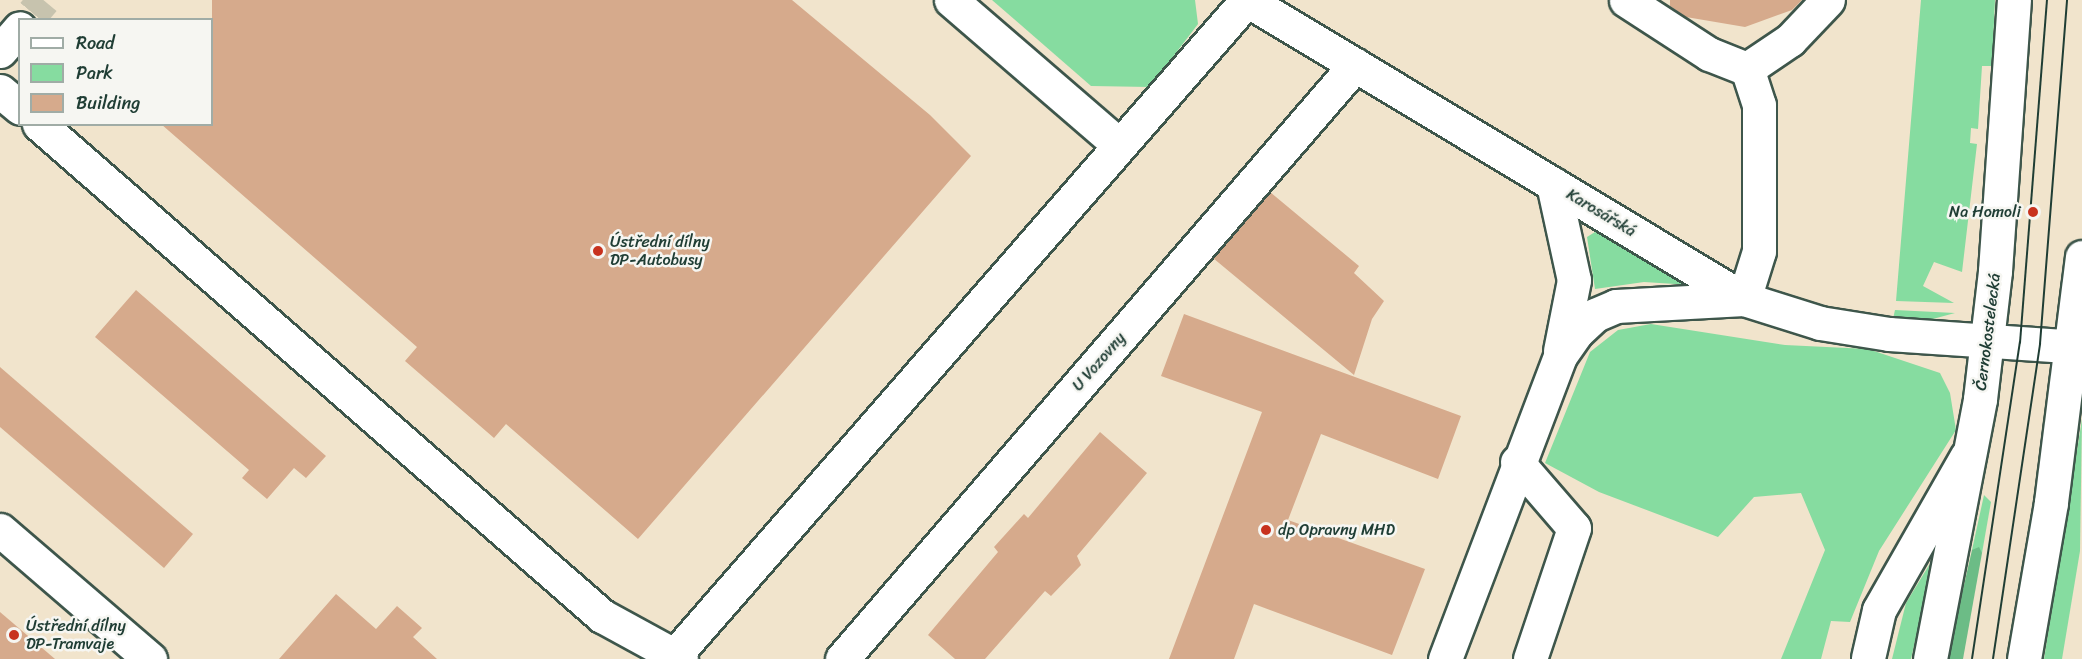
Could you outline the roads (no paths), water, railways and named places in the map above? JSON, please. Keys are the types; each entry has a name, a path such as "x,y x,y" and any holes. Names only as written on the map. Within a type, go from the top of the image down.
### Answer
{"street":[{"path":"951,0 1119,145"},
{"path":"41,126 602,616 679,657 1246,0"},
{"name":"Karosářská","path":"1246,0 1744,299 1820,323 1986,341 2077,347"},
{"path":"1626,0 1709,54 1748,69"},
{"path":"1748,69 1790,40 1828,0"},
{"name":"Černokostelecká","path":"1930,659 1974,444 1986,341 2014,0"},
{"path":"0,51 18,30"},
{"name":"U Vozovny","path":"842,659 1355,65"},
{"path":"1560,356 1595,315 1617,306 1744,299 1763,217 1759,105 1748,69"},
{"path":"0,91 18,106"},
{"path":"1445,659 1517,462 1560,356 1574,280 1553,184"},
{"path":"2024,659 2077,347 2081,267"},
{"path":"1868,658 1879,610 1974,444"},
{"path":"1517,462 1574,528 1530,659"},
{"path":"0,530 150,659"}],"tunnel":[{"path":"33,13 44,0"}],"tram line":[{"path":"1972,659 2020,343 2047,0"},
{"path":"1993,659 2040,344 2067,0"}],"place":[{"name":"Na Homoli","path":"2033,212"},
{"name":"Ústřední dílny DP-Autobusy","path":"598,251"},
{"name":"dp Opravny MHD","path":"1266,530"},
{"name":"Ústřední dílny DP-Tramvaje","path":"14,635"}]}
